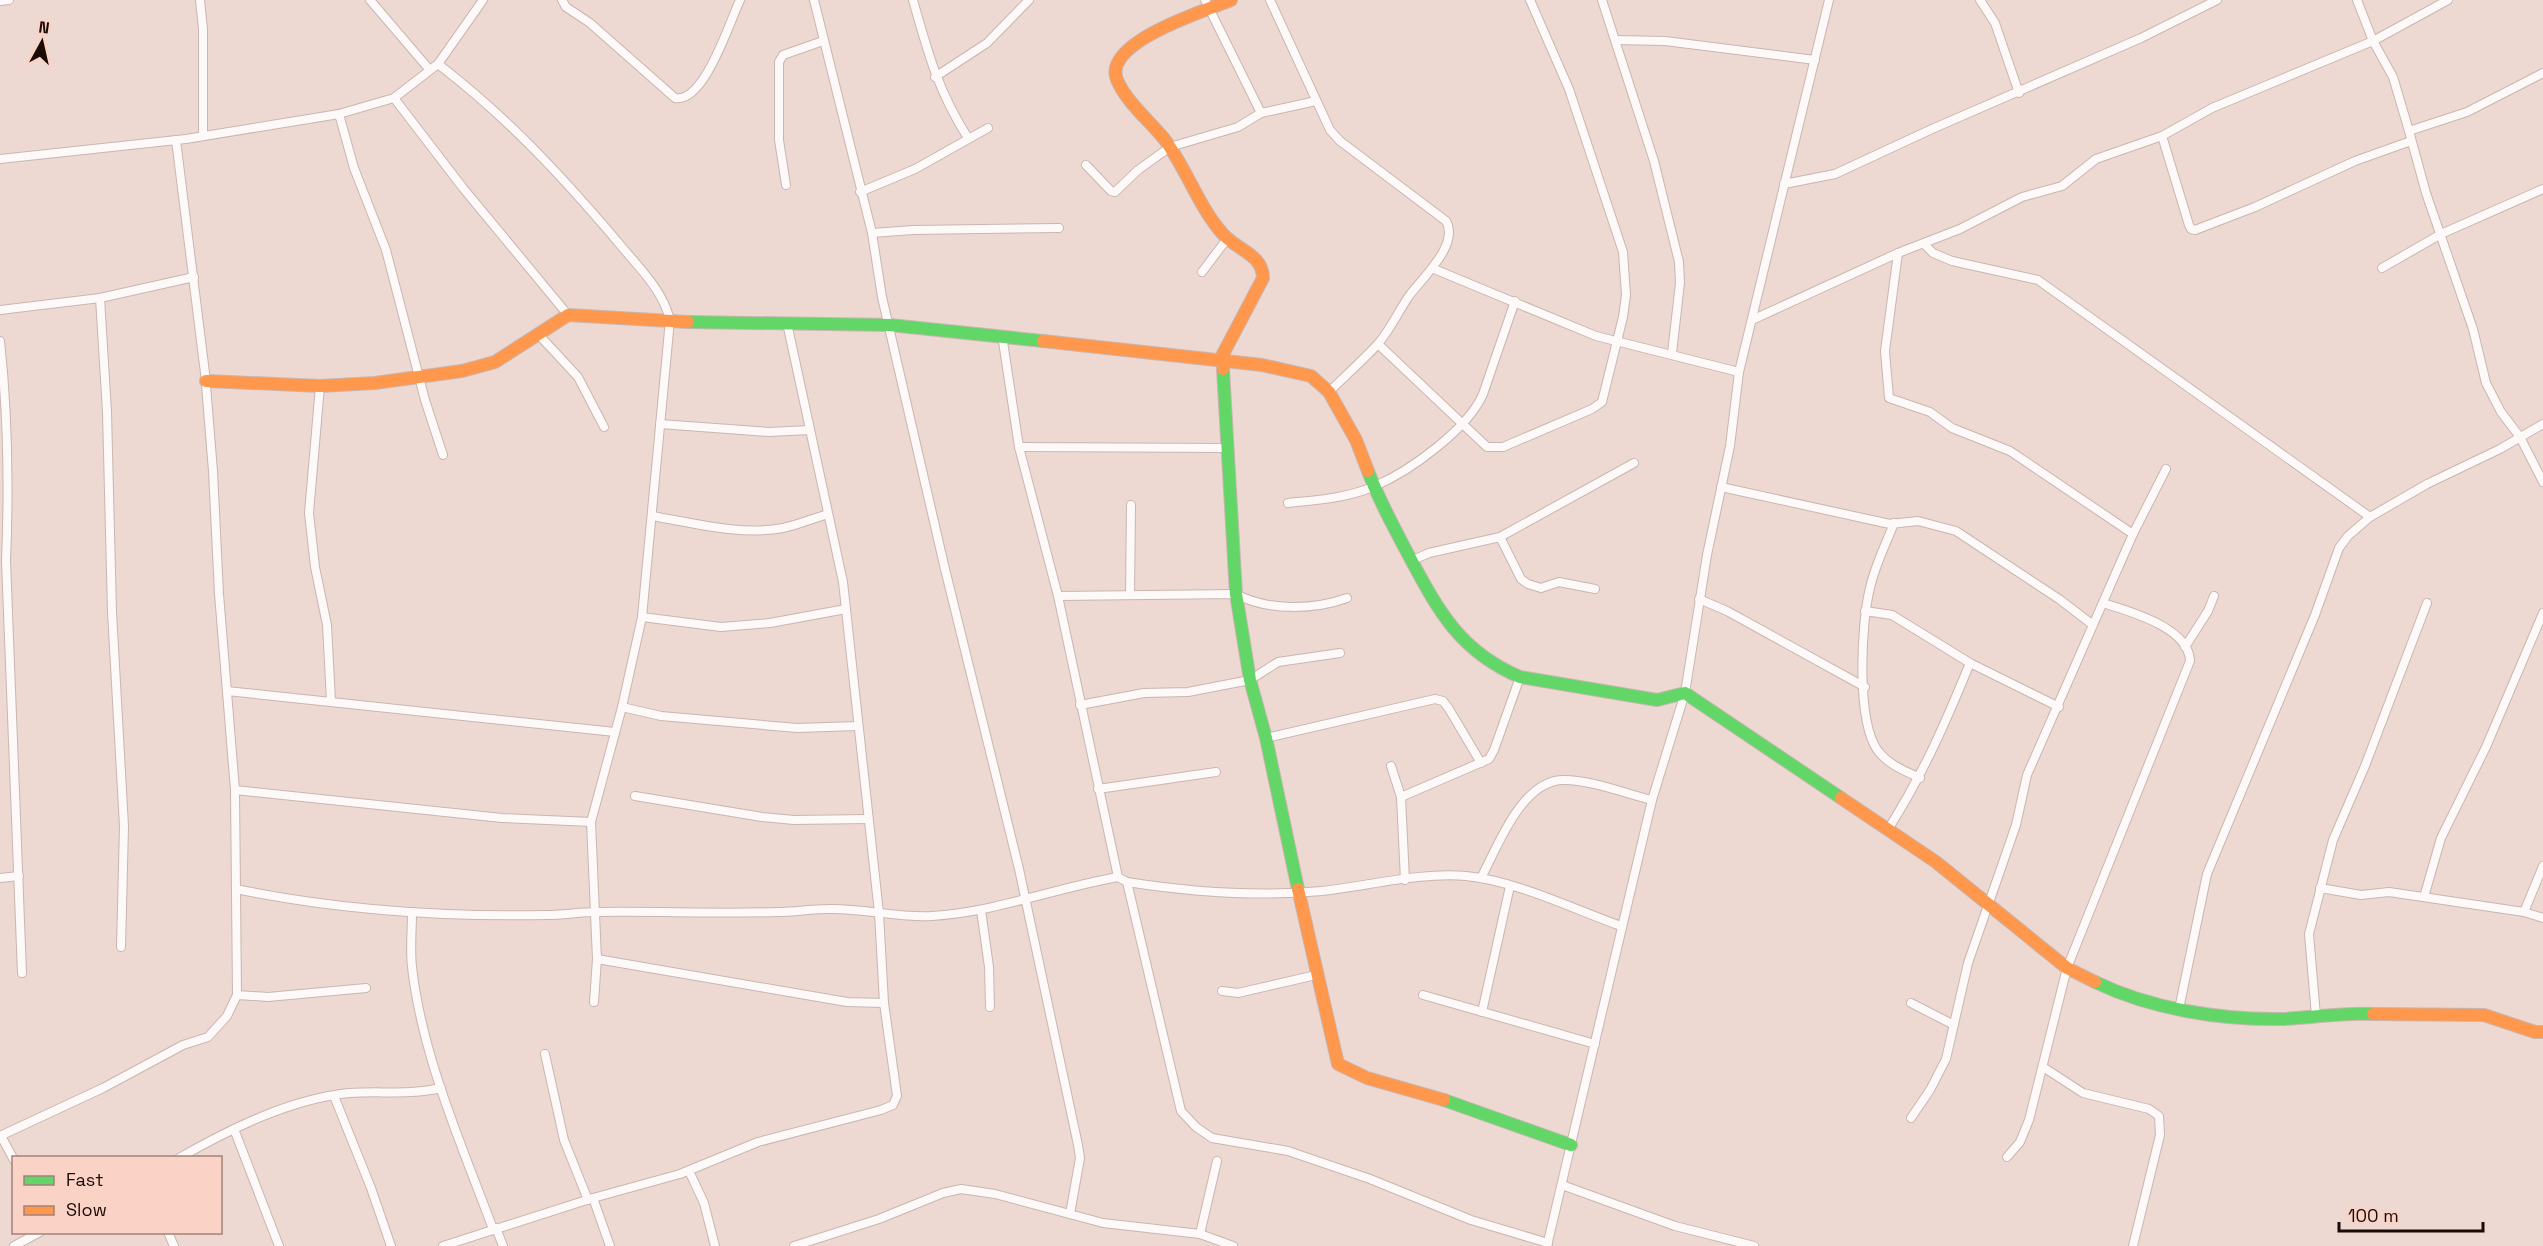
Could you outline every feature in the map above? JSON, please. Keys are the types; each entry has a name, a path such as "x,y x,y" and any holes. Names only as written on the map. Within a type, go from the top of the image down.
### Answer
{"street":[{"path":"0,1 9,0"},
{"path":"200,0 203,29 202,136"},
{"path":"370,0 429,69"},
{"path":"0,159 202,136 339,114 394,98 438,63 483,0"},
{"path":"562,0 566,7 590,23 675,98 681,99 690,96 717,59 740,0"},
{"path":"814,0 872,233 882,297 1025,900 1078,1145 1080,1158 1070,1214"},
{"path":"913,0 935,77 948,106 968,138"},
{"path":"935,77 987,43 1029,0"},
{"path":"1231,0 1207,5 1138,40 1126,48 1115,63 1119,83 1170,147 1211,220 1227,239 1258,260 1264,270 1263,278 1224,351 1222,360 1236,594 1250,680 1266,738 1316,975 1338,1064 1367,1078 1444,1100 1571,1145"},
{"path":"1270,0 1330,130 1340,141 1446,221 1449,227 1449,236 1434,269 1410,293 1378,344 1329,392"},
{"path":"1378,344 1487,447 1495,448 1598,406 1602,402 1619,343 1626,295 1623,252 1569,89 1530,0"},
{"path":"1602,0 1657,171 1678,262 1680,283 1671,353"},
{"path":"1127,882 1181,1111 1196,1127 1212,1138 1288,1151 1370,1179 1471,1220 1548,1244 1652,800 1684,693 1739,372 1829,0"},
{"path":"1980,0 1995,23 2019,93"},
{"path":"2356,0 2373,41 2393,77 2411,141 2473,329 2486,383 2501,412 2520,437 2543,482"},
{"path":"1752,320 1898,253 1960,229 2022,196 2062,186 2096,159 2162,136 2212,108 2373,41 2448,0"},
{"path":"1784,184 1835,174 2141,38 2214,1"},
{"path":"1207,5 1261,113"},
{"path":"1616,40 1665,42 1815,60"},
{"path":"786,185 779,140 778,62 783,55 823,41"},
{"path":"438,63 488,102 561,174 659,291 670,320 642,617 622,707 591,822 597,959 594,1002"},
{"path":"2409,131 2467,112 2543,73"},
{"path":"394,98 568,315"},
{"path":"1086,165 1111,191 1115,192 1138,170 1170,147 1238,127 1261,113 1316,101"},
{"path":"339,114 354,168 386,250 443,455"},
{"path":"860,192 915,169 988,128"},
{"path":"2162,136 2189,225 2195,230 2255,207 2355,161 2411,141"},
{"path":"12,1156 1,1136 103,1088 183,1045 208,1037 227,1016 237,995 235,790 206,381 176,140"},
{"path":"2382,268 2441,234 2543,189"},
{"path":"872,233 913,230 1059,228"},
{"path":"1202,272 1227,239"},
{"path":"1924,244 1933,253 1952,261 2038,280 2370,517"},
{"path":"1898,253 1886,351 1889,398 1930,412 1952,428 2010,451 2133,534"},
{"path":"1434,269 1596,336 1671,353 1739,372"},
{"path":"0,310 100,298 194,278"},
{"path":"100,298 107,412 112,624 124,826 121,946"},
{"path":"1288,503 1339,497 1374,486 1425,454 1462,424 1479,405 1515,301"},
{"path":"206,381 320,386 420,378 495,362 568,315 732,324 890,325 1002,336 1053,345 1222,360 1262,365 1311,376 1329,392 1356,440 1374,486 1438,611 1458,636 1499,668 1520,677 1657,700 1684,693 1889,828 1936,862 2067,968 2118,993 2212,1016 2283,1018 2343,1012 2484,1015 2535,1032 2543,1032"},
{"path":"443,1246 689,1171 758,1142 795,1134 893,1105 897,1095 884,1003 879,913 843,582 787,323"},
{"path":"539,335 578,376 604,427"},
{"path":"1002,336 1019,447 1058,596 1118,877"},
{"path":"0,341 8,506 6,561 22,973"},
{"path":"320,386 309,513 310,536 327,625 331,702"},
{"path":"660,424 769,432 810,429"},
{"path":"2179,1009 2207,874 2316,615 2334,558 2348,536 2370,517 2427,484 2543,424"},
{"path":"1019,447 1227,448"},
{"path":"1413,560 1429,553 1500,537 1634,463"},
{"path":"1911,1118 1930,1090 1946,1059 1968,963 2016,825 2027,776 2133,534 2166,469"},
{"path":"1721,486 1791,503 1894,523 1918,521 1956,531 2059,599 2093,625"},
{"path":"1130,595 1131,505"},
{"path":"652,516 714,527 747,529 783,528 828,514"},
{"path":"1894,523 1872,579 1865,611 1863,657 1868,730 1876,748 1891,764 1920,778"},
{"path":"1500,537 1521,579 1528,584 1542,588 1558,582 1595,589"},
{"path":"1058,596 1236,594 1258,603 1300,607 1325,605 1347,598"},
{"path":"2185,647 2208,611 2214,596"},
{"path":"1699,599 1727,611 1865,687"},
{"path":"2007,1157 2020,1142 2025,1131 2067,968 2190,661 2185,647 2152,618 2103,603"},
{"path":"2316,1016 2309,934 2320,888 2333,840 2366,766 2427,603"},
{"path":"642,617 721,627 770,623 846,609"},
{"path":"1865,611 1892,615 1970,663 2059,707"},
{"path":"2424,897 2441,838 2486,747 2543,613"},
{"path":"1080,705 1144,693 1188,692 1250,680 1278,662 1340,653"},
{"path":"1889,828 1920,778 1939,741 1970,663"},
{"path":"1401,797 1489,759 1520,677"},
{"path":"227,691 615,732"},
{"path":"1266,738 1435,699 1443,701 1449,709 1481,763"},
{"path":"622,707 661,716 797,728 858,726"},
{"path":"1391,766 1401,797 1405,880"},
{"path":"1098,789 1216,772"},
{"path":"1481,878 1523,803 1535,789 1552,781 1580,782 1652,800"},
{"path":"235,790 502,818 591,822"},
{"path":"634,796 762,817 794,820 868,819"},
{"path":"2524,912 2543,866"},
{"path":"0,878 19,876"},
{"path":"236,890 351,909 412,912 548,915 596,912 779,912 830,909 893,916 932,916 981,910 1025,900 1036,894 1072,885 1118,877 1127,882 1174,889 1245,894 1298,893 1405,880 1463,876 1510,886 1621,926"},
{"path":"1482,1012 1510,886"},
{"path":"2320,888 2361,895 2389,892 2524,912 2543,918"},
{"path":"981,910 989,968 990,1007"},
{"path":"412,912 412,966 441,1088 494,1229 503,1246"},
{"path":"597,959 847,1002 884,1003"},
{"path":"1222,991 1238,993 1316,975"},
{"path":"237,995 268,997 366,988"},
{"path":"1422,995 1595,1044"},
{"path":"1911,1003 1954,1025"},
{"path":"545,1054 564,1140 610,1246"},
{"path":"2043,1067 2083,1092 2149,1108 2160,1116 2160,1135 2133,1246"},
{"path":"182,1156 269,1115 334,1095 420,1093 441,1088"},
{"path":"334,1095 391,1246"},
{"path":"234,1130 279,1246"},
{"path":"1200,1233 1217,1161"},
{"path":"689,1171 704,1203 715,1246"},
{"path":"1562,1185 1675,1226 1754,1246"},
{"path":"794,1246 879,1219 943,1192 961,1189 994,1194 1045,1210 1103,1223 1200,1233 1233,1246"},
{"path":"14,1246 37,1234"}],"traffic: fast":[{"path":"688,322 890,325 1043,341"},
{"path":"1223,369 1236,594 1250,680 1266,738 1298,889"},
{"path":"1368,471 1386,513 1441,611 1452,627 1481,655 1520,677 1657,700 1685,693 1841,798"},
{"path":"2095,982 2162,1006 2210,1015 2282,1019 2373,1014"},
{"path":"1444,1100 1571,1145"}],"traffic: slow":[{"path":"1223,369 1222,356 1263,278 1262,270 1259,263 1228,239 1214,222 1165,140 1121,88 1117,80 1117,66 1125,53 1140,41 1180,20 1231,0"},
{"path":"206,381 320,386 375,383 462,371 495,362 568,315 688,322"},
{"path":"1043,341 1262,365 1311,376 1329,392 1356,440 1368,471"},
{"path":"1841,798 1936,862 2067,968 2095,982"},
{"path":"1298,889 1338,1064 1367,1078 1444,1100"},
{"path":"2373,1014 2484,1015 2535,1032 2543,1032"}]}
